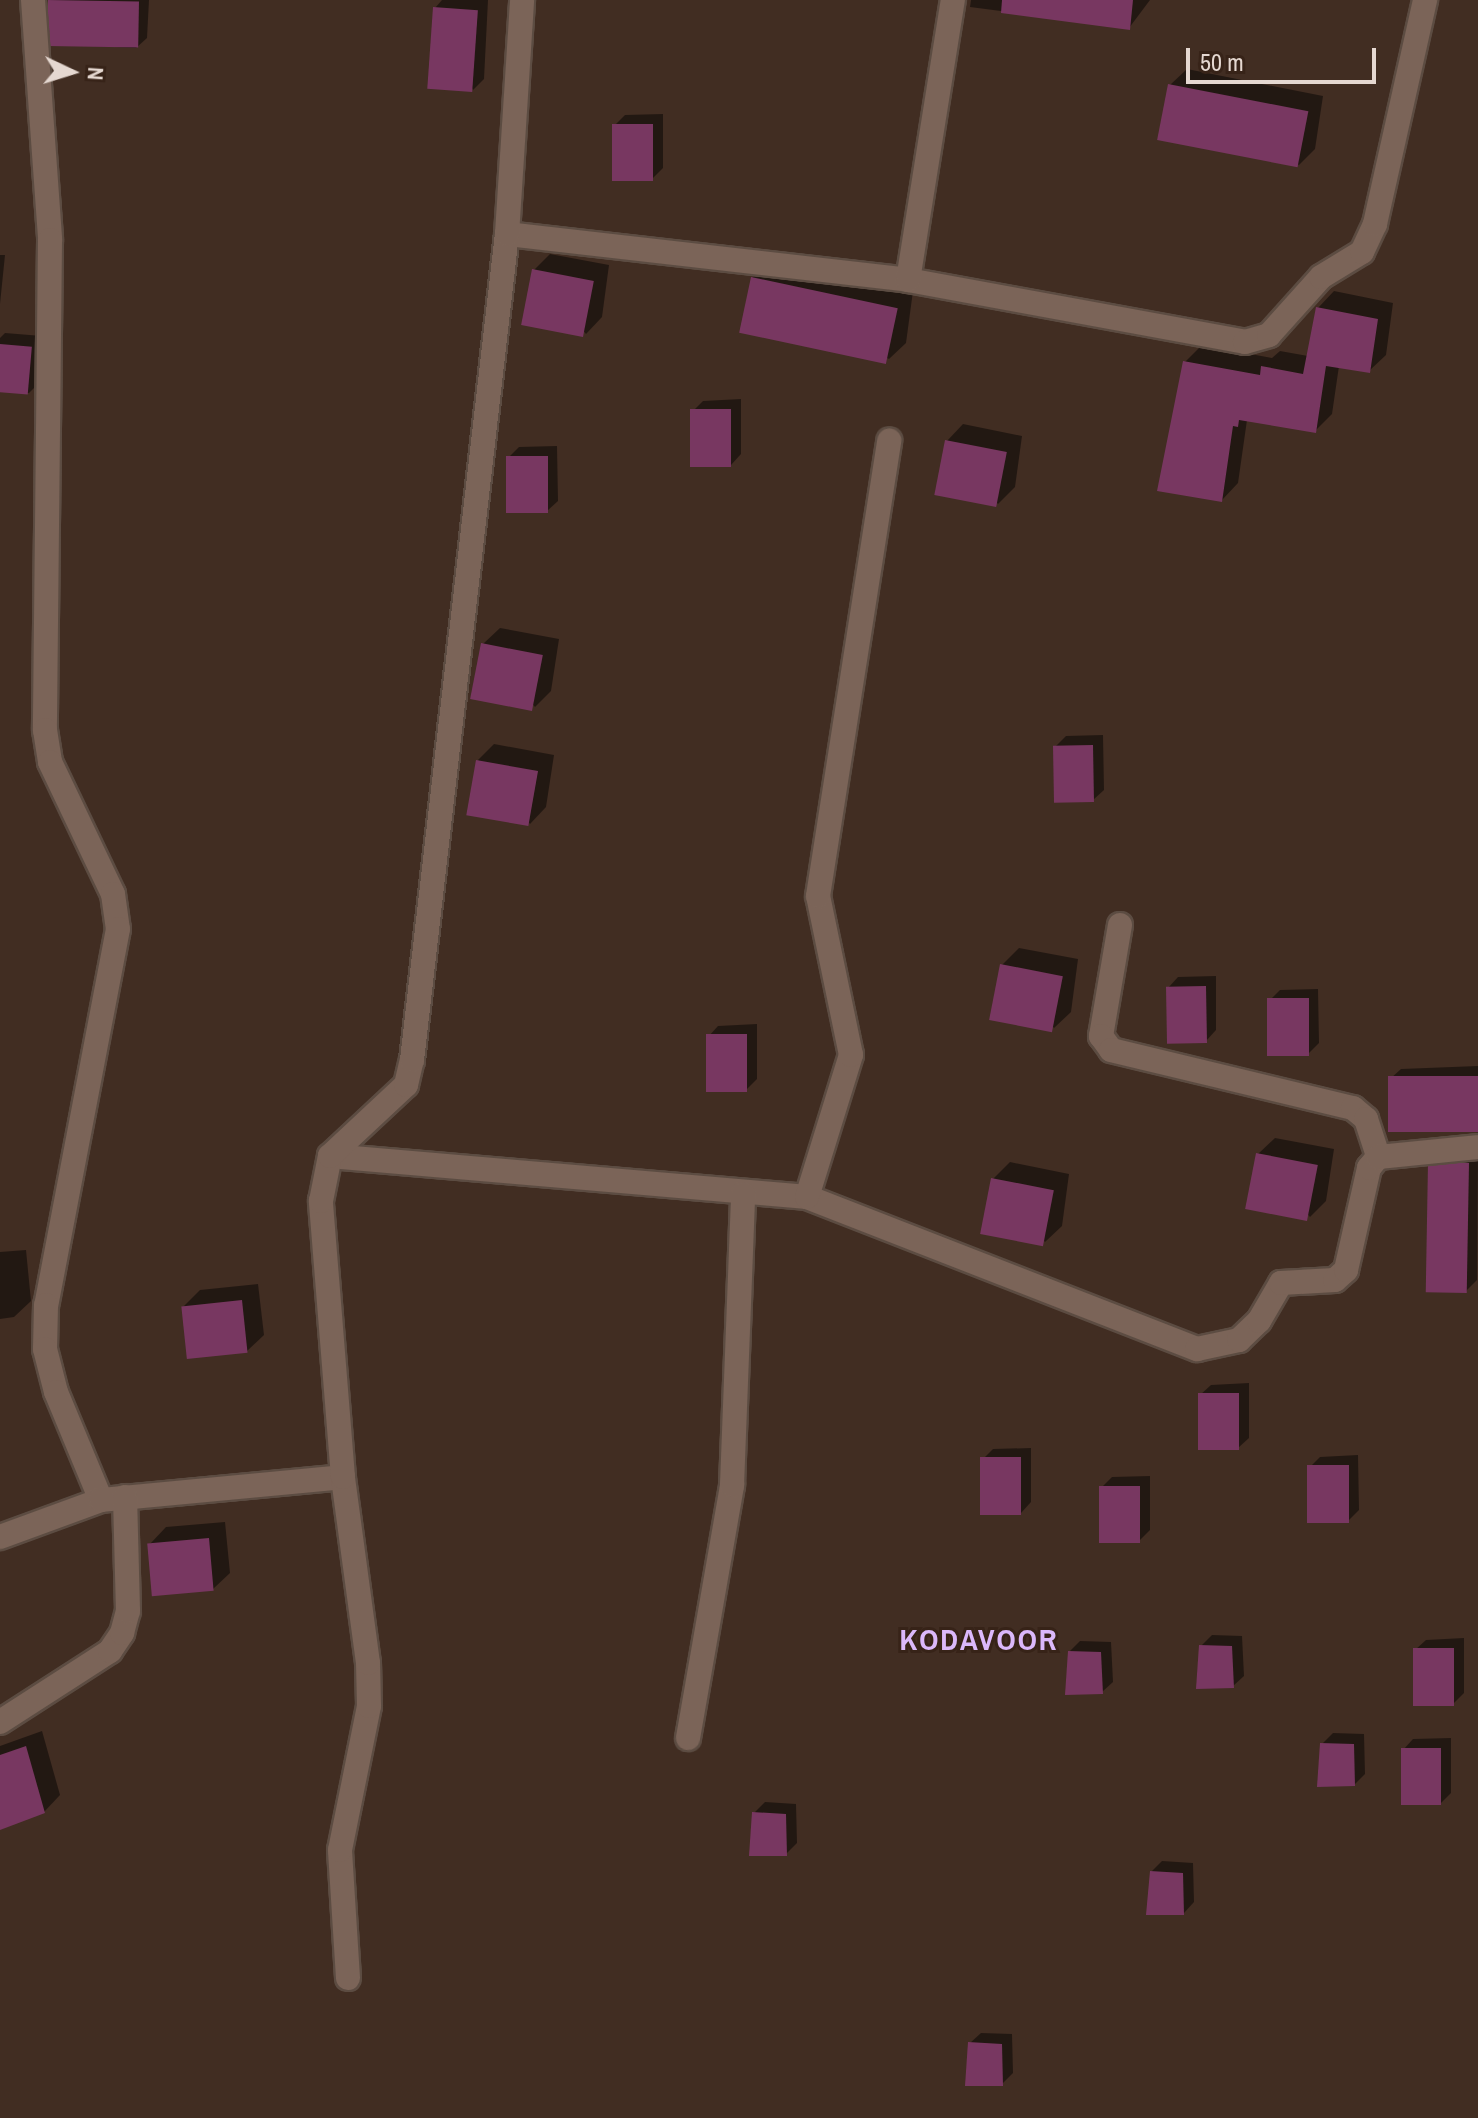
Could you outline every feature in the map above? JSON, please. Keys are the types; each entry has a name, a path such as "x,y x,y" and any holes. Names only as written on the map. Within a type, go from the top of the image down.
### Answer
{"street":[{"path":"0,1722 110,1651 122,1633 128,1611 113,1499 56,1392 45,1349 46,1305 118,929 113,894 50,762 45,730 50,240 33,0"},
{"path":"348,1978 340,1850 369,1706 343,1477 321,1201 330,1156 406,1085 412,1060 507,234 522,0"},
{"path":"908,280 953,0"},
{"path":"507,234 908,280 1245,342 1269,335 1321,277 1362,252 1369,238 1425,0"},
{"path":"807,1197 851,1055 819,920 818,896 889,441"},
{"path":"1120,925 1101,1036 1111,1050 1353,1108 1366,1119 1378,1157"},
{"path":"330,1156 743,1194 807,1197 1197,1349 1239,1340 1259,1321 1281,1283 1335,1280 1346,1270 1369,1168 1378,1157 1478,1147"},
{"path":"688,1738 732,1485 743,1194"},
{"path":"0,1537 113,1499 343,1477"}],"building":[{"path":"48,0 139,2 138,48 47,46"},
{"path":"1002,0 1133,0 1130,30 1001,13"},
{"path":"433,7 478,10 472,92 427,89"},
{"path":"1168,84 1308,111 1297,167 1157,140"},
{"path":"612,124 653,124 653,181 612,181"},
{"path":"532,269 594,281 583,337 521,325"},
{"path":"751,277 898,308 886,364 739,333"},
{"path":"1316,307 1378,319 1370,373 1326,366 1316,433 1239,420 1238,427 1233,426 1222,502 1157,491 1183,361 1260,375 1261,366 1303,374"},
{"path":"0,344 32,347 28,395 0,392"},
{"path":"690,409 731,409 731,467 690,467"},
{"path":"945,440 1007,452 996,507 934,495"},
{"path":"506,456 548,456 548,513 506,513"},
{"path":"481,643 543,655 532,711 470,699"},
{"path":"1093,745 1094,802 1054,803 1053,746"},
{"path":"476,760 538,771 528,826 466,815"},
{"path":"1000,964 1063,976 1052,1032 989,1020"},
{"path":"1206,986 1207,1043 1167,1044 1166,987"},
{"path":"1267,998 1309,998 1309,1056 1267,1056"},
{"path":"706,1034 747,1034 747,1092 706,1092"},
{"path":"1388,1076 1478,1076 1478,1132 1388,1132"},
{"path":"1256,1153 1318,1165 1307,1221 1245,1209"},
{"path":"1428,1162 1469,1163 1467,1293 1426,1292"},
{"path":"991,1178 1054,1190 1043,1246 980,1234"},
{"path":"242,1300 248,1353 187,1359 181,1306"},
{"path":"1198,1393 1239,1393 1239,1450 1198,1450"},
{"path":"980,1457 1021,1457 1021,1515 980,1515"},
{"path":"1307,1465 1349,1465 1349,1523 1307,1523"},
{"path":"1099,1486 1140,1486 1140,1543 1099,1543"},
{"path":"209,1538 214,1591 152,1596 147,1543"},
{"path":"1199,1645 1232,1646 1234,1688 1196,1689"},
{"path":"1413,1648 1454,1648 1454,1706 1413,1706"},
{"path":"1068,1651 1101,1652 1103,1694 1065,1695"},
{"path":"1320,1743 1354,1744 1355,1786 1317,1787"},
{"path":"26,1746 45,1813 0,1830 0,1755"},
{"path":"1401,1748 1441,1748 1441,1805 1401,1805"},
{"path":"752,1812 786,1814 787,1856 749,1856"},
{"path":"1150,1871 1183,1873 1184,1915 1146,1915"},
{"path":"968,2042 1002,2044 1003,2086 965,2086"}],"district":[{"name":"KODAVOOR","path":"979,1639"}]}
